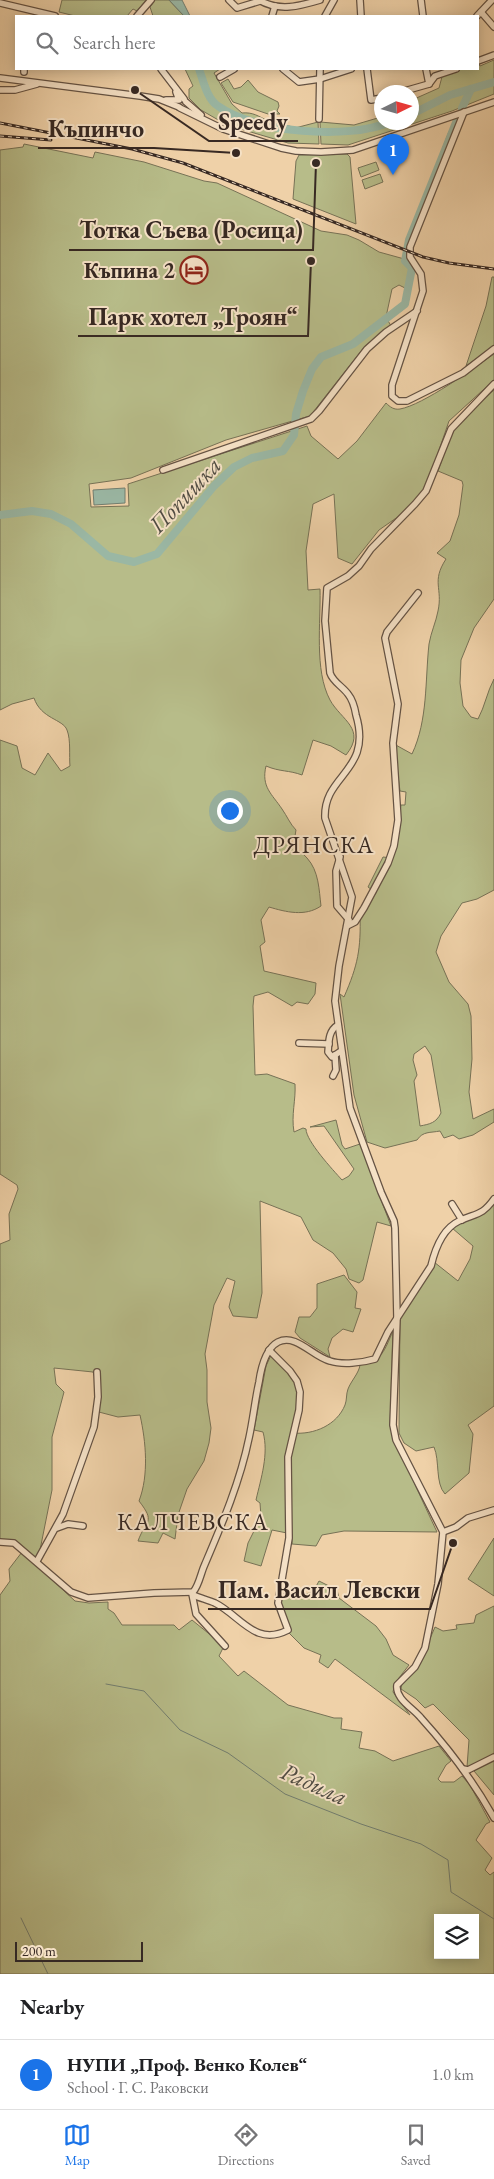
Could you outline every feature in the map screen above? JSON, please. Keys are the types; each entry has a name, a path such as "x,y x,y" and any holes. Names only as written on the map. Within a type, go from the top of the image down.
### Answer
{"street":[{"path":"19,8 22,0"},
{"path":"229,0 237,8 259,0 274,6 296,6 320,0"},
{"path":"326,15 334,0"},
{"path":"360,0 361,15"},
{"path":"421,0 422,15"},
{"path":"492,0 479,14 494,27"},
{"path":"139,15 149,2"},
{"path":"0,3 32,13 47,15"},
{"path":"272,15 274,6"},
{"path":"479,61 494,55"},
{"path":"162,70 182,103"},
{"path":"220,77 232,70"},
{"path":"284,70 299,82 320,79 348,70"},
{"path":"319,119 320,70"},
{"path":"367,70 371,100 374,99"},
{"path":"426,70 429,84"},
{"path":"419,87 429,84 436,76 453,70"},
{"path":"0,78 182,103"},
{"path":"0,90 15,90 41,83"},
{"path":"168,100 174,95 173,86"},
{"path":"159,100 182,103 209,122 241,136 296,151 342,151 364,146 494,102"},
{"path":"464,112 410,247 410,257 421,274 423,283 422,295 391,391 396,400 407,401 463,373 494,349"},
{"path":"163,470 305,422 317,414 360,356 373,342 417,311"},
{"path":"494,384 451,430 426,492 348,576 326,588 325,620 328,667 331,677 349,696 357,716 360,736 358,752 352,765 332,788 326,799 325,807 325,818 340,857 352,897 336,984 335,1001 341,1051 353,1120 394,1220 397,1318 393,1425 396,1440 443,1532 438,1584 425,1648 418,1662 397,1686 396,1690 398,1695 416,1712 463,1769 494,1818"},
{"path":"348,923 355,922 364,908 388,862 394,846 398,820 393,743 398,704 385,638 387,632 418,593"},
{"path":"340,857 336,871 338,906 348,923"},
{"path":"338,1025 330,1033 329,1054 332,1057 341,1051"},
{"path":"299,1043 329,1044"},
{"path":"333,1076 336,1070 335,1055"},
{"path":"225,1646 196,1614 192,1594 241,1468 250,1437 261,1367 269,1350 278,1342 287,1340 299,1343 319,1357 331,1362 372,1360 377,1357 397,1318 431,1266 439,1242 444,1234 462,1220 482,1213 494,1199"},
{"path":"452,1204 462,1220"},
{"path":"0,1542 14,1543 71,1592 88,1598 154,1593 192,1594 216,1603 250,1628 264,1635 278,1635 288,1630 278,1603 289,1538 288,1457 299,1410 300,1392 297,1381 290,1371 269,1350"},
{"path":"37,1561 63,1514 94,1426 98,1397 97,1372"},
{"path":"443,1532 456,1527 468,1518 494,1510"},
{"path":"56,1528 68,1524 83,1526"},
{"path":"463,1769 468,1770 494,1757"}],"green space":[{"path":"62,0 146,0 137,11 133,9 128,15 71,15 59,12"},
{"path":"155,0 169,0 183,15 153,15 150,7"},
{"path":"494,60 494,94 419,122 419,97 439,88 443,73 453,70 479,70 479,64 480,66"},
{"path":"185,70 218,70 214,73 232,104 242,113 252,114 271,122 295,128 318,122 319,144 288,143 227,125 201,110 189,98 189,89 193,86"},
{"path":"228,79 234,89 241,87 248,80 258,92 278,102 277,111 280,114 268,114 233,102 221,83"},
{"path":"374,119 374,130 394,130 348,145 321,144 320,122 354,125"},
{"path":"458,119 411,244 407,242 448,134 455,120"},
{"path":"24,144 93,158 95,152 144,162 204,181 217,183 321,231 347,235 379,252 408,260 411,272 407,289 399,285 392,289 386,317 391,326 365,346 310,416 226,440 131,478 89,484 91,507 129,506 128,484 307,426 311,436 338,459 357,441 386,403 391,407 400,409 422,401 494,354 494,380 449,421 422,500 379,530 352,564 338,558 334,494 313,504 306,551 308,590 320,589 319,646 322,675 330,700 350,725 354,738 352,746 346,755 331,746 313,740 302,775 266,766 265,773 268,790 296,830 295,836 289,838 291,842 307,858 314,869 318,881 321,906 309,912 289,912 269,907 261,920 265,942 260,946 264,971 316,983 315,994 308,1004 297,1002 292,1006 268,992 254,996 255,1075 267,1074 295,1084 294,1132 303,1128 306,1129 310,1141 342,1180 349,1176 354,1169 324,1126 310,1127 336,1120 342,1145 345,1149 360,1144 391,1226 377,1222 363,1280 359,1283 349,1279 346,1269 333,1253 313,1240 301,1217 260,1201 262,1293 257,1318 233,1316 229,1307 235,1281 227,1278 214,1305 205,1354 207,1402 211,1428 209,1443 204,1461 187,1489 178,1515 175,1539 163,1533 158,1543 138,1541 148,1521 147,1513 139,1501 144,1480 146,1458 140,1415 118,1417 95,1411 95,1378 93,1372 54,1368 56,1384 64,1392 52,1437 52,1490 38,1560 11,1540 0,1540 0,1244 10,1240 9,1214 18,1189 17,1185 0,1174 0,740 17,746 22,768 35,775 48,753 61,771 70,766 68,734 65,726 46,714 37,705 34,698 12,704 0,710 0,150 23,147"},
{"path":"347,154 350,157 356,224 293,199 296,161 299,155"},
{"path":"376,162 379,170 361,177 358,168"},
{"path":"380,174 383,182 365,189 362,180"},
{"path":"492,277 494,277 494,346 466,366 486,306"},
{"path":"494,390 494,599 474,628 461,660 460,683 463,706 471,717 478,719 494,679 494,890 477,899 462,903 441,936 436,952 449,982 468,1004 471,1016 472,1059 469,1092 473,1119 494,1109 494,1122 473,1135 459,1139 453,1135 444,1138 440,1131 427,1133 417,1140 385,1148 367,1142 354,1095 340,994 344,997 353,975 359,947 360,914 376,893 376,887 372,890 368,887 383,857 392,858 401,805 405,805 406,792 400,791 394,744 412,754 421,728 429,644 439,603 438,579 446,559 437,553 450,541 459,515 463,485 462,481 438,471 452,432 462,419","holes":["425,1046 431,1055 441,1113 432,1123 420,1126 414,1081 417,1075 413,1060 414,1054"]},
{"path":"494,1202 494,1406 468,1425 473,1434 469,1473 445,1494 440,1484 434,1447 416,1451 404,1443 399,1433 400,1315 434,1262 458,1281 470,1259 473,1246 452,1228"},
{"path":"344,1275 357,1292 355,1308 361,1309 353,1332 343,1329 332,1338 328,1349 330,1357 300,1338 295,1332 299,1317 310,1317 317,1308 317,1284"},
{"path":"393,1331 390,1426 437,1532 344,1531 322,1535 316,1546 292,1544 292,1534 272,1530 261,1566 244,1561 248,1543 261,1517 260,1503 256,1500 264,1466 265,1440 263,1432 254,1430 266,1366 273,1351 283,1362 301,1393 293,1433 309,1432 331,1423 341,1412 345,1405 348,1389 360,1365 374,1360 382,1354"},
{"path":"494,1538 494,1596 468,1579"},
{"path":"22,1552 75,1601 89,1603 108,1602 108,1609 114,1613 122,1625 174,1625 179,1630 192,1620 223,1648 219,1656 238,1676 244,1671 288,1705 334,1718 342,1718 341,1729 362,1732 359,1748 375,1751 393,1761 439,1746 451,1761 446,1765 438,1779 441,1782 454,1782 462,1776 470,1785 490,1822 486,1824 476,1840 492,1858 485,1870 490,1875 494,1872 494,1974 0,1974 0,1595 10,1581 9,1569"},
{"path":"319,1581 337,1590 339,1598 376,1626 386,1639 393,1655 409,1665 395,1683 393,1692 410,1715 335,1659 328,1668 319,1662 321,1655 304,1648 286,1630 281,1604 283,1593 299,1596 313,1592"},
{"path":"494,1606 494,1755 473,1766 467,1767 469,1740 433,1704 425,1708 401,1689 402,1683 426,1648 435,1627 443,1631 457,1629 456,1625 474,1623 476,1615"},
{"path":"494,1761 494,1795 474,1771"}],"shaded area":[{"path":"169,0 182,0 190,15 183,15"},
{"path":"125,488 125,503 94,505 93,490"}],"waterway":[{"path":"199,70 206,89 214,103 234,115 255,122 278,128 302,131 351,131 374,127"},
{"path":"419,110 450,95 494,82"},
{"name":"Попишка","path":"462,108 471,89"},
{"name":"Попишка","path":"0,515 32,511 51,514 71,524 108,556 134,562 157,554 214,486 234,467 252,458 283,451 294,435 296,414 303,391 312,369 321,357 353,344 405,304 412,268 405,261 409,240 457,120"},
{"name":"Радила","path":"106,1684 144,1691 180,1730 228,1753 285,1794 361,1824 421,1844 448,1860 451,1892 494,1919"},
{"path":"21,1918 48,1974"}],"railway":[{"path":"0,123 132,149 183,163 423,257 449,263 494,269"},
{"path":"0,136 51,140"}],"place":[{"name":"Speedy","path":"135,90"},
{"name":"Къпинчо","path":"236,153"},
{"name":"Тотка Съева (Росица)","path":"316,163"},
{"name":"НУПИ „Проф. Венко Колев“","path":"393,175"},
{"name":"Парк хотел „Троян“","path":"311,261"},
{"name":"Къпина 2","path":"194,270"},
{"name":"Пам. Васил Левски","path":"453,1543"}],"district":[{"name":"ДРЯНСКА","path":"314,845"},
{"name":"КАЛЧЕВСКА","path":"193,1522"}]}
